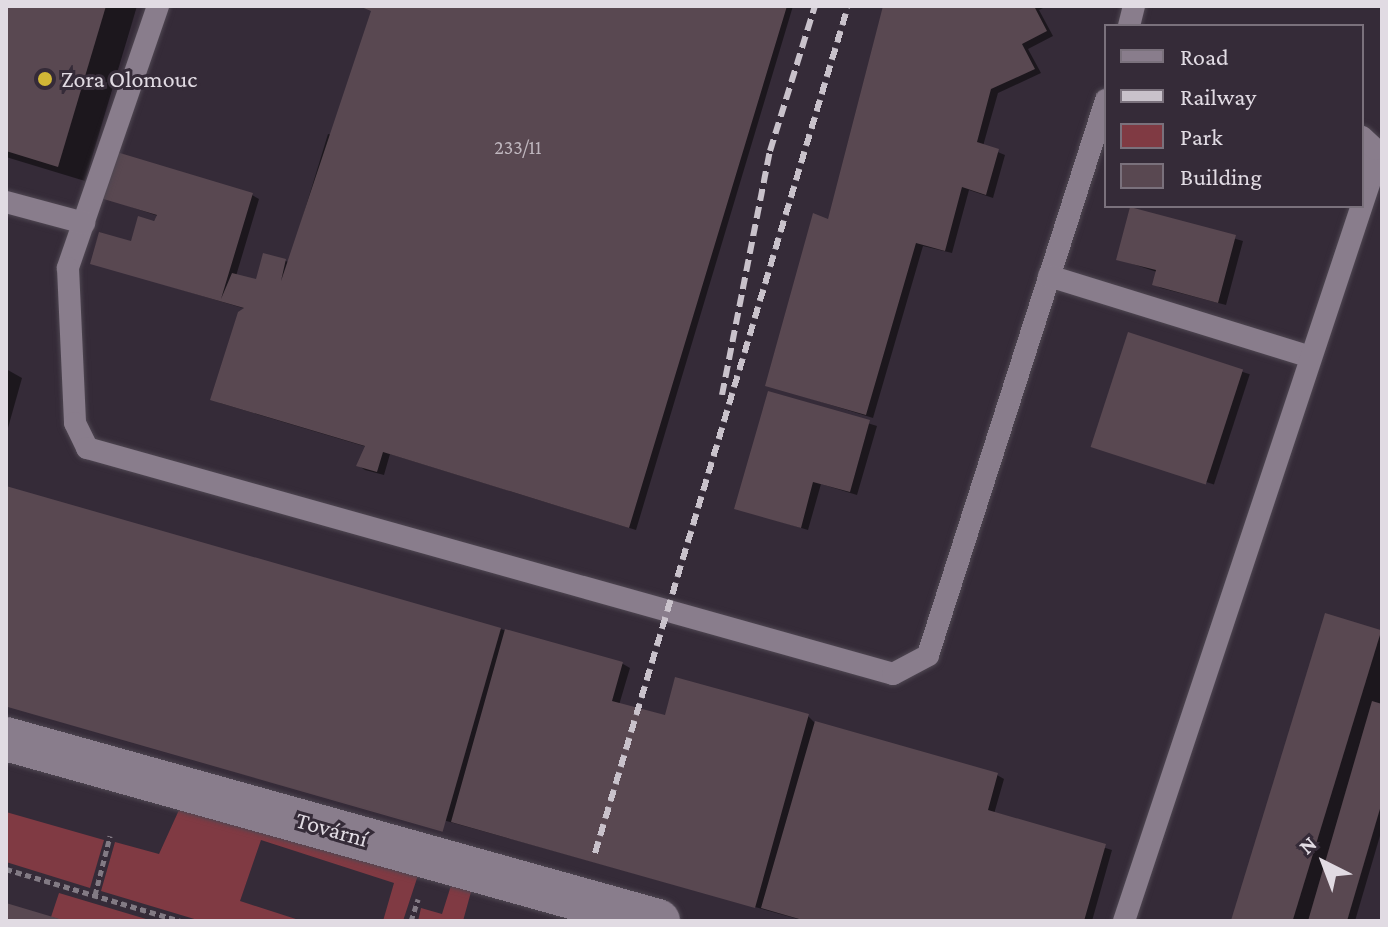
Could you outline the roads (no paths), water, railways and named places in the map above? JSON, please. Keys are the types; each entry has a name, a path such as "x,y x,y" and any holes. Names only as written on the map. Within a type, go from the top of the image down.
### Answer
{"street":[{"name":"Tovární","path":"6,739 658,921"}],"lane":[{"path":"158,6 68,268 75,423 87,448 893,674 928,655 1104,106"},
{"path":"1364,139 1375,149 1364,199"},
{"path":"6,202 84,223"},
{"path":"1124,921 1361,208"},
{"path":"1049,276 1311,357"}],"railway":[{"path":"722,395 770,151 815,6"},
{"path":"595,853 848,6"}],"place":[{"name":"Zora Olomouc","path":"45,79"}]}
